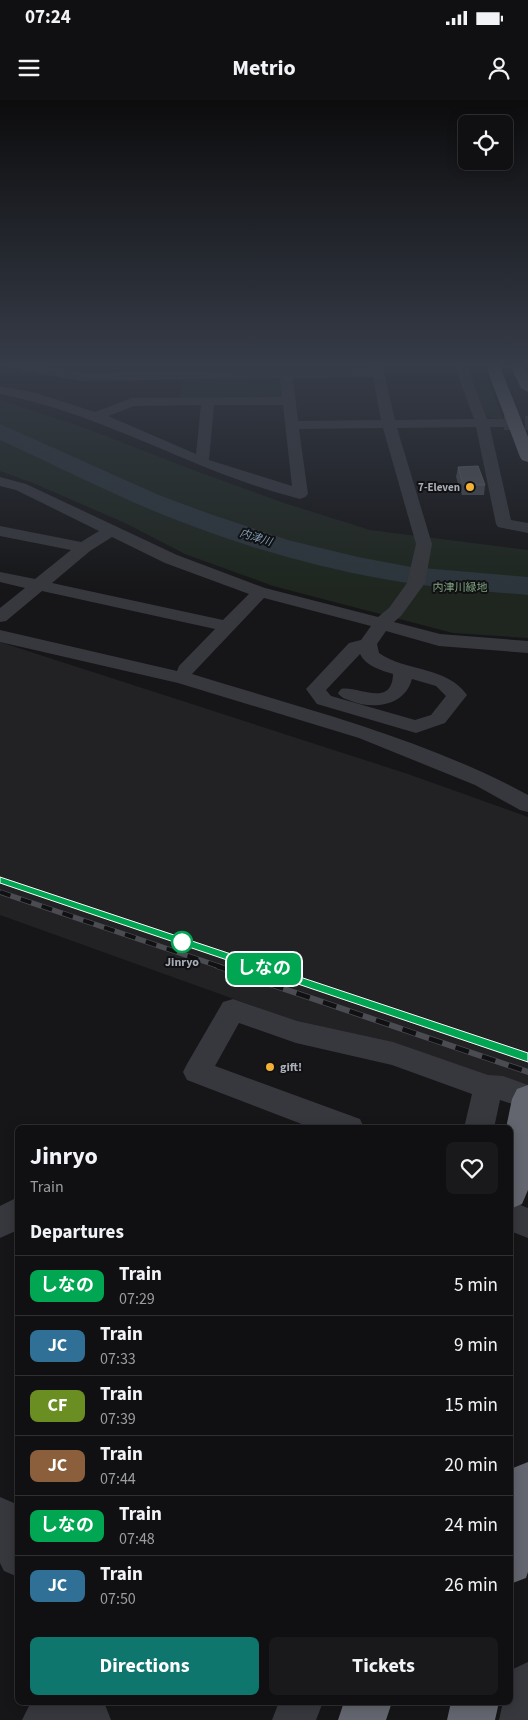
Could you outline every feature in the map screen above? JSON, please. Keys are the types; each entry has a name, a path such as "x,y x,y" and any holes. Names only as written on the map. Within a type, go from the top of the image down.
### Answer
{"highway":[{"path":"521,440 528,457"},
{"path":"513,1177 528,1098"},
{"path":"513,1549 528,1483"},
{"path":"362,1720 367,1705"},
{"path":"471,1720 475,1705"}],"street":[{"path":"150,440 202,462 300,494 294,440"},
{"path":"202,462 204,440"},
{"path":"368,644 370,655 384,664 443,682 457,695 438,719 416,727 324,700 316,689 356,647 368,644 416,583 424,544 394,440"},
{"path":"485,440 500,514 504,524 528,528"},
{"path":"0,481 21,487 171,559 260,592 388,618 439,640 528,647"},
{"path":"0,617 84,548 111,530"},
{"path":"0,531 84,548"},
{"path":"0,577 226,626"},
{"path":"186,670 260,592"},
{"path":"0,625 186,670 270,693"},
{"path":"0,636 183,678 366,734 483,780 528,805"},
{"path":"370,700 382,699 399,689 404,677 402,670"},
{"path":"320,684 426,716 444,712"},
{"path":"341,1125 197,1072 233,1010 296,1032 393,1054 488,1087 503,1088 528,1098"},
{"path":"479,1125 488,1087"},
{"path":"0,1223 15,1214"},
{"path":"513,1217 528,1223"},
{"path":"0,1516 15,1550"},
{"path":"521,1720 528,1684"},
{"path":"44,1720 63,1705"},
{"path":"82,1705 89,1720"},
{"path":"294,1720 300,1705"}],"shaded area":[{"path":"0,642 408,774 528,817 528,1094 298,1022 0,915"}],"green space":[{"name":"内津川緑地","path":"0,440 115,440 284,503 370,530 528,550 528,638 453,633 273,586 185,554 125,523 33,483 0,471"}],"building":[{"path":"478,466 485,485 463,485 458,467"}],"waterway":[{"name":"内津川","path":"18,440 175,511 278,545 331,560 384,571 440,579 528,586"}],"railway":[{"path":"0,880 259,967"},
{"path":"0,892 221,967"},
{"path":"217,966 528,1072"},
{"path":"255,966 528,1058"}],"train":[{"name":"しなの","path":"0,880 528,1058"}],"place":[{"name":"7-Eleven","path":"470,487"},
{"name":"Jinryo","path":"182,942"},
{"name":"gift!","path":"270,1067"}]}
